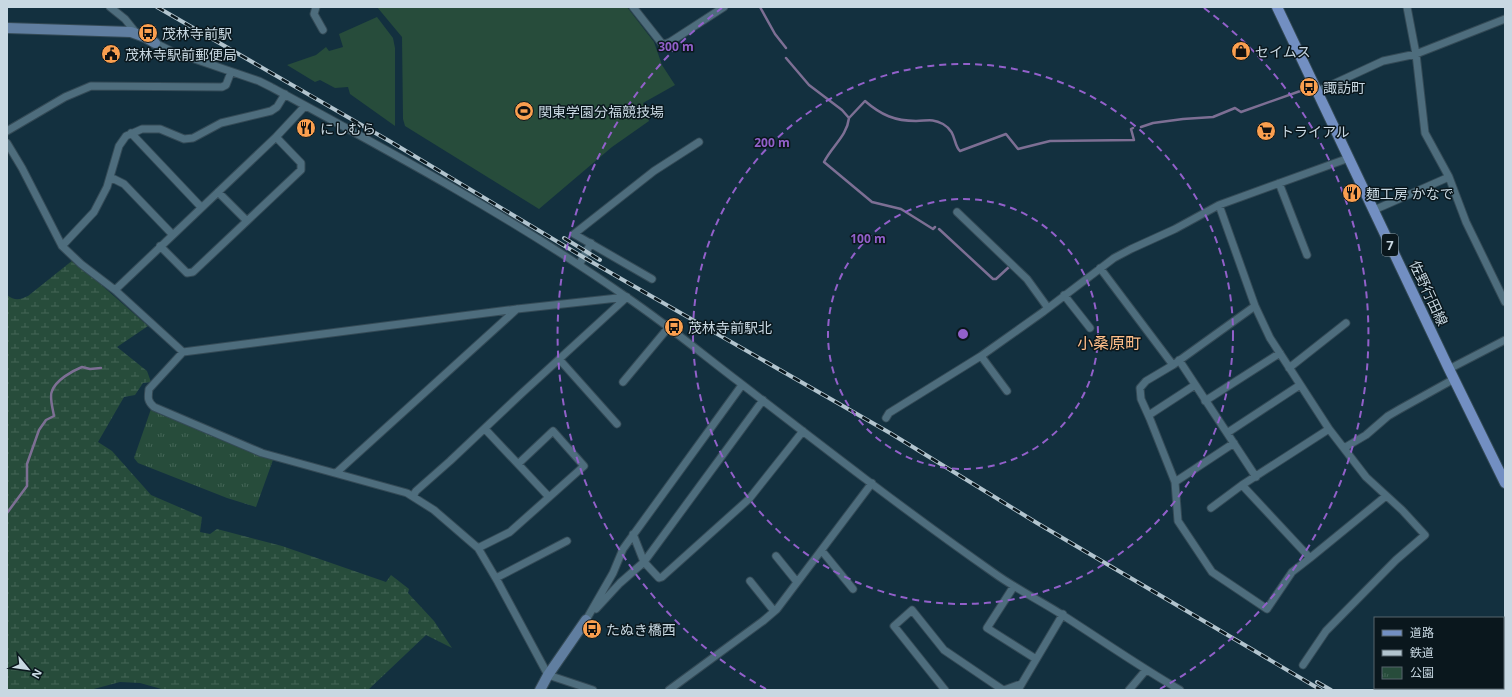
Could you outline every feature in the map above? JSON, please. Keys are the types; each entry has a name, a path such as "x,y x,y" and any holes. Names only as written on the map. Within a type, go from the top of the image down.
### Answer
{"main road":[{"name":"佐野行田線","path":"1277,7 1454,380 1505,483"}],"street":[{"path":"110,7 125,19 137,34"},
{"path":"316,7 314,14 323,30"},
{"path":"633,7 663,44 670,42 724,7"},
{"path":"1407,7 1416,54 1425,133 1448,177 1466,222 1505,302"},
{"path":"1318,91 1383,60 1416,54 1505,19"},
{"path":"7,28 131,32 170,50 259,81 380,146 485,207 579,265 627,297 802,431 996,575 1063,614 1146,670 1180,690"},
{"path":"7,131 65,96 91,86 222,87 226,85 231,72"},
{"path":"62,246 94,212 107,187 119,146 126,136 142,129 160,129 184,138 193,138 221,123 271,111 277,107 285,94"},
{"path":"115,290 172,234 276,137 305,106"},
{"path":"131,133 201,207"},
{"path":"160,246 187,273 193,272 301,170 301,163 276,137"},
{"path":"652,279 574,234 654,171 699,142"},
{"path":"7,143 22,168 62,246 81,264 115,290 183,352"},
{"path":"886,418 981,356 1048,308 1100,268 1131,249 1175,229 1219,205 1349,158"},
{"path":"110,177 124,184 172,234"},
{"path":"1374,210 1448,177"},
{"path":"1279,183 1307,255"},
{"path":"218,192 247,221"},
{"path":"1219,205 1254,306 1270,338 1329,429 1366,477 1425,535 1396,560 1326,631 1303,665"},
{"path":"957,212 1027,278 1048,308"},
{"path":"579,265 591,243"},
{"path":"1100,268 1173,365"},
{"path":"1064,295 1090,328"},
{"path":"593,690 548,675 496,578 478,548 434,510 413,496 262,453 154,407 148,400 149,389 183,352 518,309 627,297"},
{"path":"413,496 416,491 627,297"},
{"path":"1254,306 1173,365 1146,381 1140,388 1141,399 1149,415 1175,482 1178,521 1212,572 1267,609 1292,572 1386,496"},
{"path":"336,473 518,309"},
{"path":"1289,368 1346,323"},
{"path":"623,382 668,328"},
{"path":"1449,369 1505,340"},
{"path":"1206,401 1280,353"},
{"path":"981,356 1006,391"},
{"path":"559,359 617,424"},
{"path":"1179,360 1256,477"},
{"path":"1344,448 1366,435 1394,412 1454,380"},
{"path":"540,690 548,675 586,620 613,573 620,552 742,385"},
{"path":"1149,415 1195,385"},
{"path":"1227,433 1300,386"},
{"path":"586,620 620,583 644,562 763,400"},
{"path":"485,428 549,497"},
{"path":"1211,508 1242,485 1329,429"},
{"path":"478,548 510,532 584,466 553,431 518,464"},
{"path":"633,534 644,562 659,578 662,577 749,499 802,431"},
{"path":"1175,482 1234,443"},
{"path":"669,690 774,611 822,551 872,483"},
{"path":"1242,485 1310,558"},
{"path":"496,578 567,541"},
{"path":"822,551 853,589"},
{"path":"776,556 797,582"},
{"path":"750,580 774,611"},
{"path":"1014,586 987,628 1036,659"},
{"path":"945,690 894,626 912,610 944,650 1004,690 1020,687 1063,614"},
{"path":"1129,690 1146,670"}],"green space":[{"name":"関東学園分福競技場","path":"377,7 627,7 654,42 662,65 675,85 643,103 649,121 612,147 539,209 405,126 403,119 402,37"},
{"path":"377,17 393,38 395,48 395,126 350,94 348,87 335,88 320,80 315,82 287,65 316,55 326,47 329,51 343,47 339,34"},
{"path":"73,260 148,326 117,347 147,371 151,382 143,383 135,395 124,397 98,442 112,451 151,495 202,517 200,532 210,534 217,529 282,546 386,582 391,575 409,589 408,593 434,621 452,648 426,635 368,690 165,690 140,683 120,682 90,690 7,690 7,295 17,299 28,296"},
{"path":"151,409 262,457 273,460 256,507 227,498 138,463 134,458"}],"waterway":[{"path":"760,7 775,34 786,48"},
{"path":"786,58 809,85 842,110 849,118 848,124 842,136 824,162 872,202 901,209 933,229 935,227"},
{"path":"1141,127 1153,123 1213,117 1235,108 1241,112 1306,89"},
{"path":"849,118 865,101 877,110 901,120 936,121 943,124 951,131 960,151 1006,134 1018,149 1050,141 1134,140 1131,129 1133,128"},
{"path":"939,229 993,279 996,279 1009,267"},
{"path":"7,513 27,486 27,464 39,430 46,420 54,416 51,396 54,387 65,376 82,367 90,369 101,368"}],"railway":[{"path":"157,7 391,142 583,257 890,433 1037,523 1321,690"},
{"path":"564,238 600,260"},
{"path":"1317,682 1331,690"}],"place":[{"name":"茂林寺前駅","path":"148,33"},
{"name":"セイムス","path":"1241,51"},
{"name":"茂林寺駅前郵便局","path":"111,54"},
{"name":"諏訪町","path":"1309,87"},
{"name":"関東学園分福競技場","path":"524,111"},
{"name":"にしむら","path":"306,128"},
{"name":"トライアル","path":"1266,131"},
{"name":"麺工房 かなで","path":"1352,193"},
{"name":"茂林寺前駅北","path":"674,327"},
{"name":"たぬき橋西","path":"592,629"}],"district":[{"name":"小桑原町","path":"1109,343"}]}
